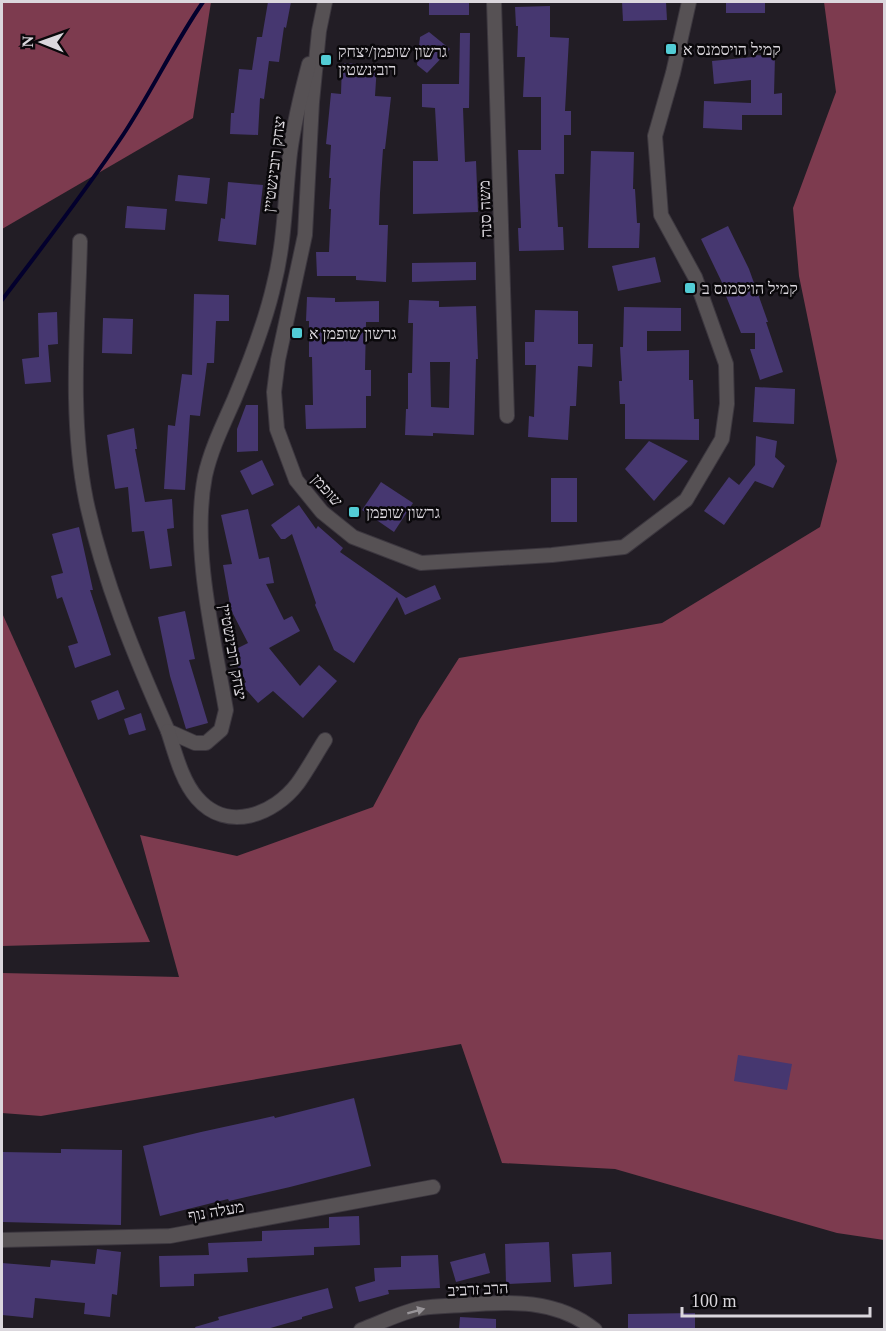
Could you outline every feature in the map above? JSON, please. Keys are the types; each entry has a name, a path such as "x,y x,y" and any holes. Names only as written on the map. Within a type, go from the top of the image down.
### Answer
{"street":[{"name":"שופמן","path":"325,2 319,31 312,102 305,235 278,360 274,392 277,429 296,480 322,512 353,537 421,563 552,555 624,547 686,500 722,439 728,404 726,364 695,277 661,215 655,136 673,73 689,2"},
{"name":"משה סנה","path":"494,2 507,416"},
{"name":"יצחק רובינשטיין","path":"168,731 195,743 206,743 221,730 226,710 204,580 202,495 214,445 251,357 275,282 297,110 319,31"},
{"path":"297,110 312,102"},
{"path":"80,242 76,395 79,447 86,499 114,598 183,773 197,798 215,813 239,819 271,808 280,800 297,784 325,740"},
{"name":"מעלה נוף","path":"2,1240 170,1236 433,1187"},
{"name":"הרב זרביב","path":"361,1329 420,1308 534,1303 560,1310 585,1321 595,1329"}],"shaded area":[{"path":"2,2 211,2 193,118 2,229"},
{"path":"824,2 884,2 884,1240 837,1233 615,1169 502,1163 461,1044 41,1116 2,1113 2,973 179,977 140,835 237,856 373,807 420,719 459,658 662,623 820,527 837,461 799,276 793,208 836,92"},
{"path":"2,613 150,942 2,946"}],"building":[{"path":"268,2 291,2 286,28 284,27 279,62 269,61 264,99 260,98 258,135 230,134 231,113 234,113 239,69 252,70 257,37 262,37"},
{"path":"429,2 469,2 469,15 429,15"},
{"path":"622,2 666,2 667,20 623,21"},
{"path":"726,2 765,2 765,13 726,13"},
{"path":"550,6 550,37 569,38 565,111 571,111 571,135 564,135 564,174 555,174 558,227 563,227 564,250 519,251 518,228 521,228 518,150 541,150 541,97 523,97 525,57 517,57 518,26 516,26 515,7"},
{"path":"429,32 450,49 427,73 417,65 420,37"},
{"path":"460,33 470,33 469,108 463,108 465,162 476,161 478,212 413,214 413,161 438,161 435,108 422,107 422,84 459,84"},
{"path":"753,55 775,56 774,94 782,93 782,115 742,115 742,130 703,128 704,101 751,103 751,80 714,84 712,61 753,57"},
{"path":"342,63 377,65 375,96 391,97 385,149 383,149 379,225 388,225 386,282 356,280 356,276 317,276 316,252 329,252 331,145 326,144 331,93 341,94"},
{"path":"591,151 634,152 633,189 635,189 637,223 640,223 639,248 588,248"},
{"path":"178,175 210,178 207,204 175,201"},
{"path":"228,182 263,185 256,245 218,241 221,218 225,219"},
{"path":"127,206 167,209 165,230 125,228"},
{"path":"728,226 749,269 783,372 760,380 750,349 755,349 755,333 741,333 726,296 728,295 701,239"},
{"path":"655,257 661,282 618,291 612,266"},
{"path":"476,262 476,280 412,282 412,263"},
{"path":"194,294 229,295 229,321 216,321 214,363 207,363 200,416 190,415 185,490 164,489 168,425 175,426 182,374 192,375"},
{"path":"307,297 335,298 335,302 379,301 379,322 366,322 365,370 371,370 371,396 366,396 366,428 306,429 305,405 313,405 309,321 306,321"},
{"path":"409,300 439,301 439,307 476,306 478,359 476,359 474,435 433,433 433,436 405,435 408,373 412,373 413,323 408,323","holes":["430,362 450,362 449,408 431,407"]},
{"path":"624,307 681,308 681,331 647,331 647,351 689,350 689,380 693,380 694,419 699,419 699,440 625,439 625,404 620,404 619,381 622,381 620,347 623,347"},
{"path":"535,310 578,311 578,344 593,344 592,367 578,366 576,406 570,406 568,440 528,437 529,416 534,417 536,365 525,365 525,342 534,342"},
{"path":"57,312 58,344 48,345 51,382 25,384 22,359 39,357 38,313"},
{"path":"103,318 133,319 132,354 102,353"},
{"path":"755,387 795,389 794,424 753,422"},
{"path":"246,405 258,405 258,451 237,452 237,429"},
{"path":"134,428 137,449 135,449 145,502 172,499 174,528 167,529 172,566 150,569 144,531 132,532 128,487 115,489 107,435"},
{"path":"756,436 777,441 775,457 785,466 773,488 755,481 724,525 704,511 729,477 739,485 755,465"},
{"path":"649,441 688,461 654,501 625,469"},
{"path":"262,460 274,485 252,495 240,471"},
{"path":"551,478 577,478 577,522 551,522"},
{"path":"381,482 413,503 394,532 362,510"},
{"path":"299,505 316,529 318,526 343,548 340,552 406,598 435,585 441,599 405,615 397,597 354,663 334,650 315,605 292,534 281,539 271,525"},
{"path":"248,509 259,559 269,557 274,583 266,584 284,620 292,616 300,631 269,648 300,686 319,665 337,681 303,718 273,691 258,703 242,685 246,682 230,652 248,643 231,610 223,565 232,564 221,515"},
{"path":"79,527 93,590 90,590 111,655 75,668 68,646 78,643 62,597 57,599 51,576 63,573 52,534"},
{"path":"185,611 195,659 189,660 208,723 186,729 170,676 158,617"},
{"path":"118,690 125,709 98,720 91,701"},
{"path":"141,713 146,730 129,735 124,719"},
{"path":"738,1055 792,1064 787,1090 734,1081"},
{"path":"354,1098 371,1166 160,1216 143,1146 274,1116 275,1118"},
{"path":"61,1149 122,1150 121,1225 2,1222 2,1152 61,1153"},
{"path":"359,1216 360,1245 314,1247 314,1255 247,1258 248,1272 194,1274 194,1286 160,1287 159,1256 209,1255 208,1243 262,1241 262,1231 329,1228 329,1217"},
{"path":"549,1242 551,1282 506,1284 505,1244"},
{"path":"97,1249 121,1252 117,1295 112,1294 110,1317 84,1314 85,1303 35,1298 33,1318 2,1315 2,1263 50,1267 51,1260 95,1264"},
{"path":"611,1252 612,1284 574,1287 572,1254"},
{"path":"485,1253 490,1273 456,1282 450,1262"},
{"path":"438,1255 440,1288 388,1290 389,1294 359,1302 355,1287 375,1281 374,1268 401,1267 401,1256"},
{"path":"328,1288 333,1308 302,1317 302,1319 267,1329 196,1329 195,1327 219,1320 218,1317"},
{"path":"695,1313 695,1329 628,1329 628,1314"},
{"path":"460,1317 496,1319 496,1329 459,1329"}],"waterway":[{"path":"2,300 123,135 203,2"}],"place":[{"name":"קמיל הויסמנס א","path":"671,49"},
{"name":"גרשון שופמן/יצחק רובינשטין","path":"326,60"},
{"name":"קמיל הויסמנס ב","path":"690,288"},
{"name":"גרשון שופמן א","path":"297,333"},
{"name":"גרשון שופמן","path":"354,512"}]}
